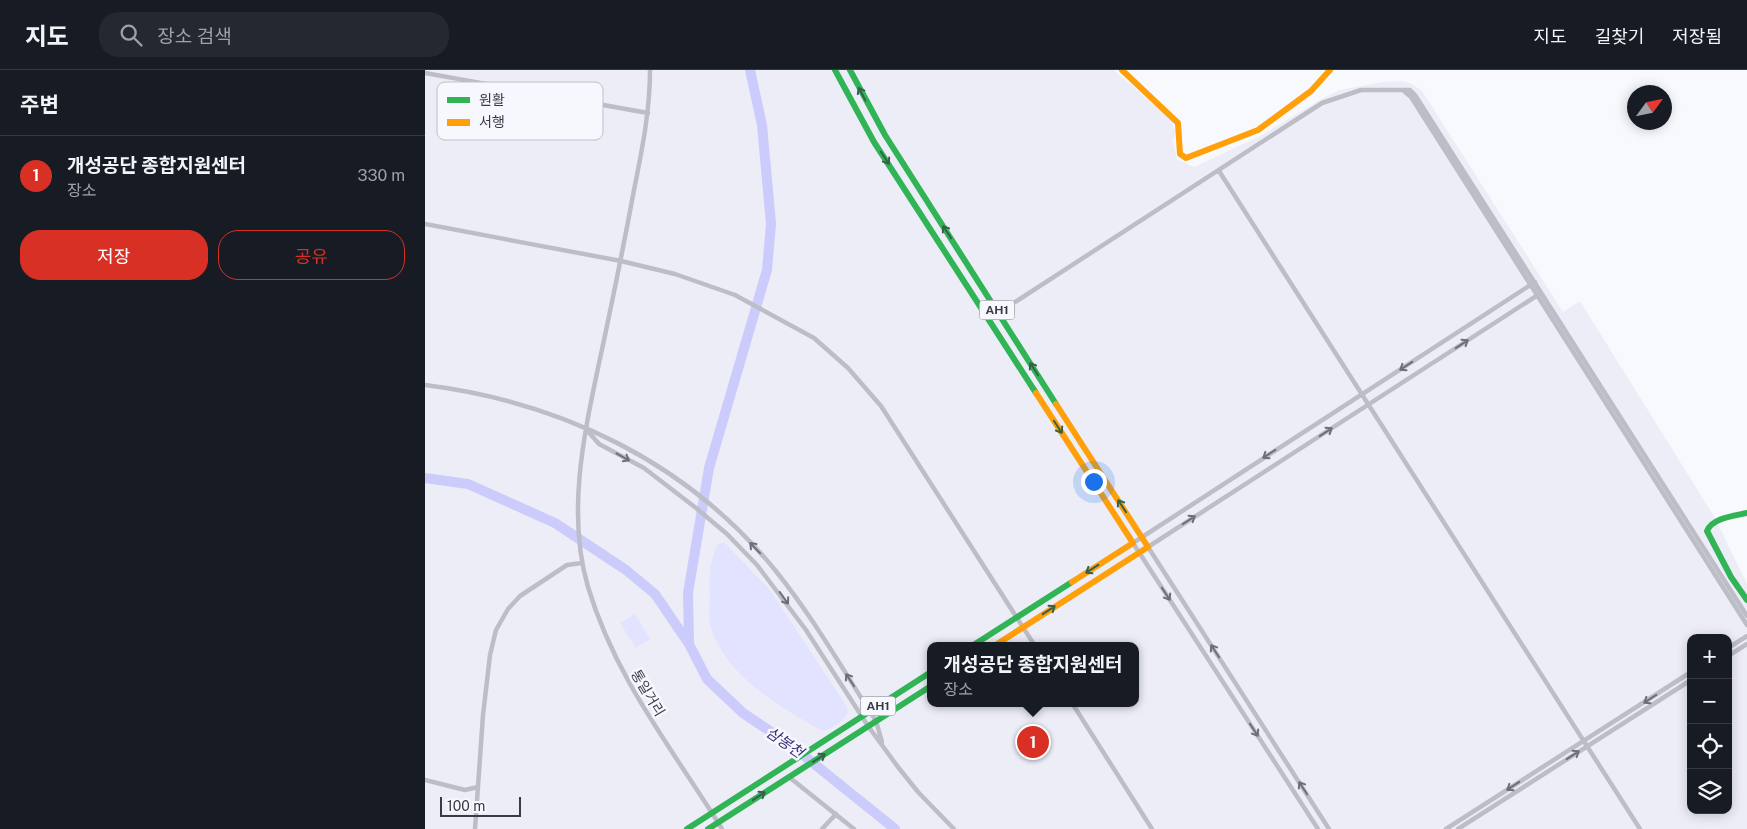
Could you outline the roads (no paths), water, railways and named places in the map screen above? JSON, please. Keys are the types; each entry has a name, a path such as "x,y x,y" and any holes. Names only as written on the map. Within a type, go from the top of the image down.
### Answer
{"main road":[{"name":"AH1","path":"835,70 874,142 1133,543"},
{"name":"AH1","path":"850,70 885,135 1148,547"},
{"path":"1122,70 1178,122 1180,154 1186,158 1258,130 1311,91 1330,70"},
{"path":"1747,513 1722,519 1709,526 1707,531 1731,577 1747,600"},
{"path":"978,642 1133,543"},
{"path":"1000,642 1148,547"},
{"name":"AH1","path":"687,829 927,675"},
{"name":"AH1","path":"708,829 927,689"}],"street":[{"name":"통일거리","path":"649,70 648,113 621,261 585,428 578,513 581,556 597,613 626,681 722,829"},
{"path":"425,73 475,82"},
{"path":"1400,89 1411,97 1533,284"},
{"path":"989,319 1322,104 1361,90 1410,90 1415,95 1747,626"},
{"path":"603,105 648,113"},
{"path":"1219,171 1640,829"},
{"path":"425,224 621,261 695,280 767,311 814,338 865,387 904,440 1032,642"},
{"path":"1318,829 1133,543 1533,284"},
{"path":"1329,829 1148,547 1539,294"},
{"path":"1539,294 1747,616"},
{"path":"425,385 512,401 601,433 650,460 696,494 717,511 763,557 787,586 870,711 876,721 882,742"},
{"path":"585,428 599,444 644,468 696,508 757,565 781,594 868,726 918,792 954,829"},
{"path":"475,829 486,686 496,630 508,609 520,596 567,565 582,563"},
{"path":"1732,645 1747,636"},
{"path":"1732,653 1747,644"},
{"path":"1446,829 1687,675"},
{"path":"1458,829 1687,683"},
{"path":"1075,707 1152,829"},
{"path":"788,777 854,829"},
{"path":"425,780 465,790 478,787"},
{"path":"822,829 835,814"}],"waterway":[{"path":"689,643 688,593 709,468 767,270 771,224 762,125 750,70"},
{"name":"삼봉천","path":"425,478 468,484 555,523 626,570 655,594 689,644 707,679 743,713 792,746 895,829"}],"place":[{"name":"개성공단 종합지원센터","path":"1033,742"}]}
